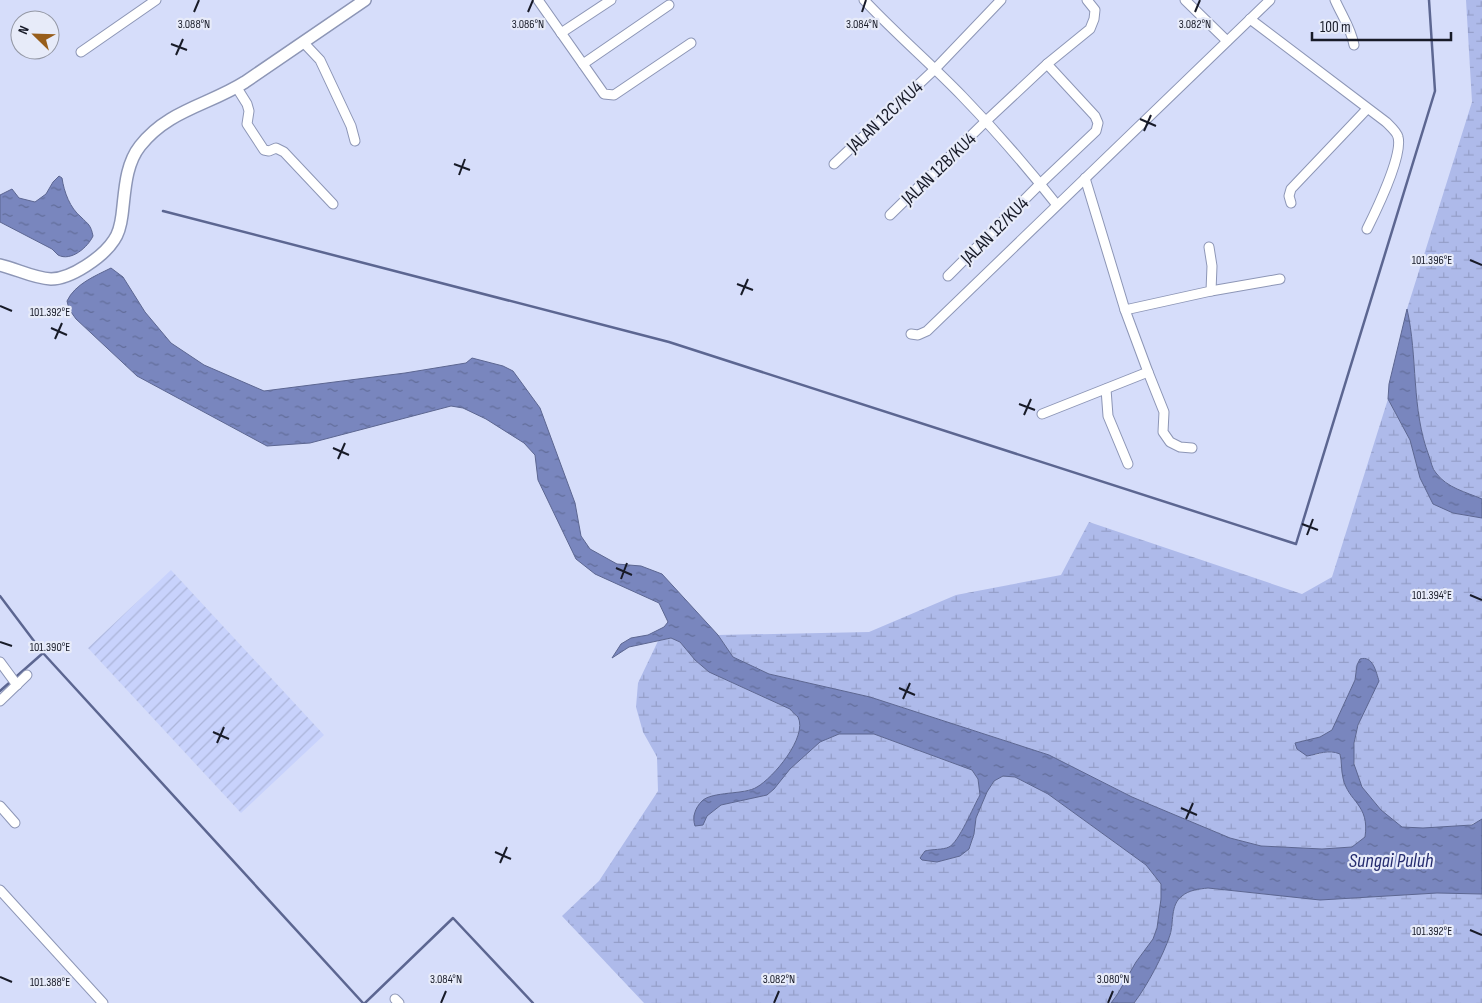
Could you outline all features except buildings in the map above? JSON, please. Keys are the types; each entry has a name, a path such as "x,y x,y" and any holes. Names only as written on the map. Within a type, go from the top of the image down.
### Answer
{"street":[{"path":"81,52 156,0"},
{"path":"0,265 33,276 59,278 77,271 103,253 114,241 118,232 129,167 132,158 141,144 172,116 237,88 365,0"},
{"path":"538,0 604,94 614,95 691,43"},
{"path":"561,33 611,0"},
{"path":"864,0 892,30 935,69 986,121 1057,205"},
{"name":"JALAN 12C/KU4","path":"834,164 935,69 1001,0"},
{"name":"JALAN 12B/KU4","path":"890,215 1047,64 1090,29 1095,10 1087,0"},
{"path":"1185,0 1227,41"},
{"path":"911,334 918,335 926,331 1270,0"},
{"path":"1335,0 1352,32 1354,46"},
{"path":"583,64 669,5"},
{"path":"1250,19 1386,122 1398,136 1399,147 1384,195 1367,229"},
{"path":"303,42 320,60 351,126 355,141"},
{"name":"JALAN 12/KU4","path":"948,276 1040,184 1096,132 1098,123 1095,116 1047,64"},
{"path":"237,88 249,111 247,124 264,150 269,151 276,148 284,152 333,204"},
{"path":"1291,202 1289,196 1291,189 1368,109"},
{"path":"1085,178 1125,310 1164,412 1163,432 1170,442 1180,447 1192,448"},
{"path":"1209,247 1212,266 1211,291"},
{"path":"1125,310 1211,291 1280,279"},
{"path":"1042,414 1148,372"},
{"path":"1106,389 1108,416 1128,464"},
{"path":"0,662 14,681"},
{"path":"0,700 14,681 27,675"},
{"path":"0,806 15,823"},
{"path":"0,890 103,1003"}],"shaded area":[{"path":"171,570 324,735 241,813 88,648"}],"green space":[{"path":"1466,0 1482,0 1482,499 1457,489 1446,482 1440,478 1433,467 1423,438 1420,420 1413,346 1407,309 1472,102"},
{"path":"1388,399 1410,440 1420,478 1453,513 1482,518 1482,819 1472,824 1422,828 1403,827 1381,811 1365,791 1357,775 1354,751 1355,739 1362,716 1373,695 1357,665 1355,680 1332,730 1320,737 1295,743 1316,755 1328,752 1340,754 1343,778 1348,789 1359,803 1367,824 1365,837 1352,847 1322,849 1261,846 1230,838 1132,797 1049,755 870,697 769,674 733,657 718,635 869,632 956,595 1061,575 1089,522 1302,594 1332,577"},
{"path":"671,638 680,642 695,660 709,672 790,709 798,717 800,725 794,746 772,776 754,789 723,795 711,800 696,809 694,822 703,825 707,816 721,805 767,795 790,769 820,742 839,734 874,734 972,770 978,779 980,795 966,824 953,844 944,849 925,851 922,860 937,862 960,856 969,849 974,834 976,818 987,792 994,781 1003,776 1015,777 1048,794 1146,865 1161,884 1157,928 1153,939 1136,962 1111,1003 644,1003 562,916 599,881 658,791 657,757 643,732 636,707 638,683 658,641"},
{"path":"1208,888 1482,894 1482,1003 1134,1003 1149,980 1163,952 1170,935 1174,909 1178,900 1191,891"}],"water":[{"path":"59,176 62,178 64,189 71,204 89,225 93,236 83,249 68,257 58,255 52,249 0,222 0,195 12,189 19,198 35,202 46,194"},
{"name":"Sungai Puluh","path":"111,268 123,277 145,312 171,343 204,365 264,391 405,373 466,363 472,358 503,366 513,371 540,408 575,503 581,536 590,549 617,564 641,566 662,574 718,635 733,657 769,674 870,697 1049,755 1132,797 1230,838 1261,846 1322,849 1352,847 1365,837 1366,826 1362,810 1346,786 1342,775 1340,754 1327,752 1307,756 1297,749 1295,743 1320,737 1332,730 1355,680 1357,665 1360,659 1368,659 1375,669 1379,681 1358,725 1354,743 1354,764 1362,787 1381,810 1402,827 1423,828 1472,825 1482,819 1482,894 1437,893 1320,900 1208,888 1191,891 1178,900 1167,943 1154,970 1134,1003 1111,1003 1136,962 1153,939 1157,928 1161,884 1146,865 1048,794 1015,777 1003,776 994,781 976,818 974,834 969,849 960,856 937,862 920,858 925,851 944,849 953,844 966,824 980,795 978,779 972,770 874,734 839,734 820,742 790,769 767,795 721,805 707,816 703,825 695,826 695,813 702,801 713,796 752,789 772,775 794,746 800,725 798,717 790,709 709,672 695,660 680,642 671,638 629,647 612,658 621,644 631,638 648,635 664,627 668,622 659,603 595,574 576,559 538,480 535,455 524,443 486,419 463,408 451,406 310,443 267,446 137,376 76,319 69,309 67,301 71,295 80,285"},
{"path":"1407,309 1413,346 1420,420 1423,438 1433,467 1440,478 1446,482 1457,489 1482,499 1482,518 1453,513 1433,504 1420,478 1410,440 1388,399 1389,384"}],"waterway":[{"path":"163,211 669,342 1296,544 1435,91 1429,0"},
{"path":"0,596 43,653 363,1003"},
{"path":"0,691 43,653"},
{"path":"365,1003 453,918 533,1003"}]}
